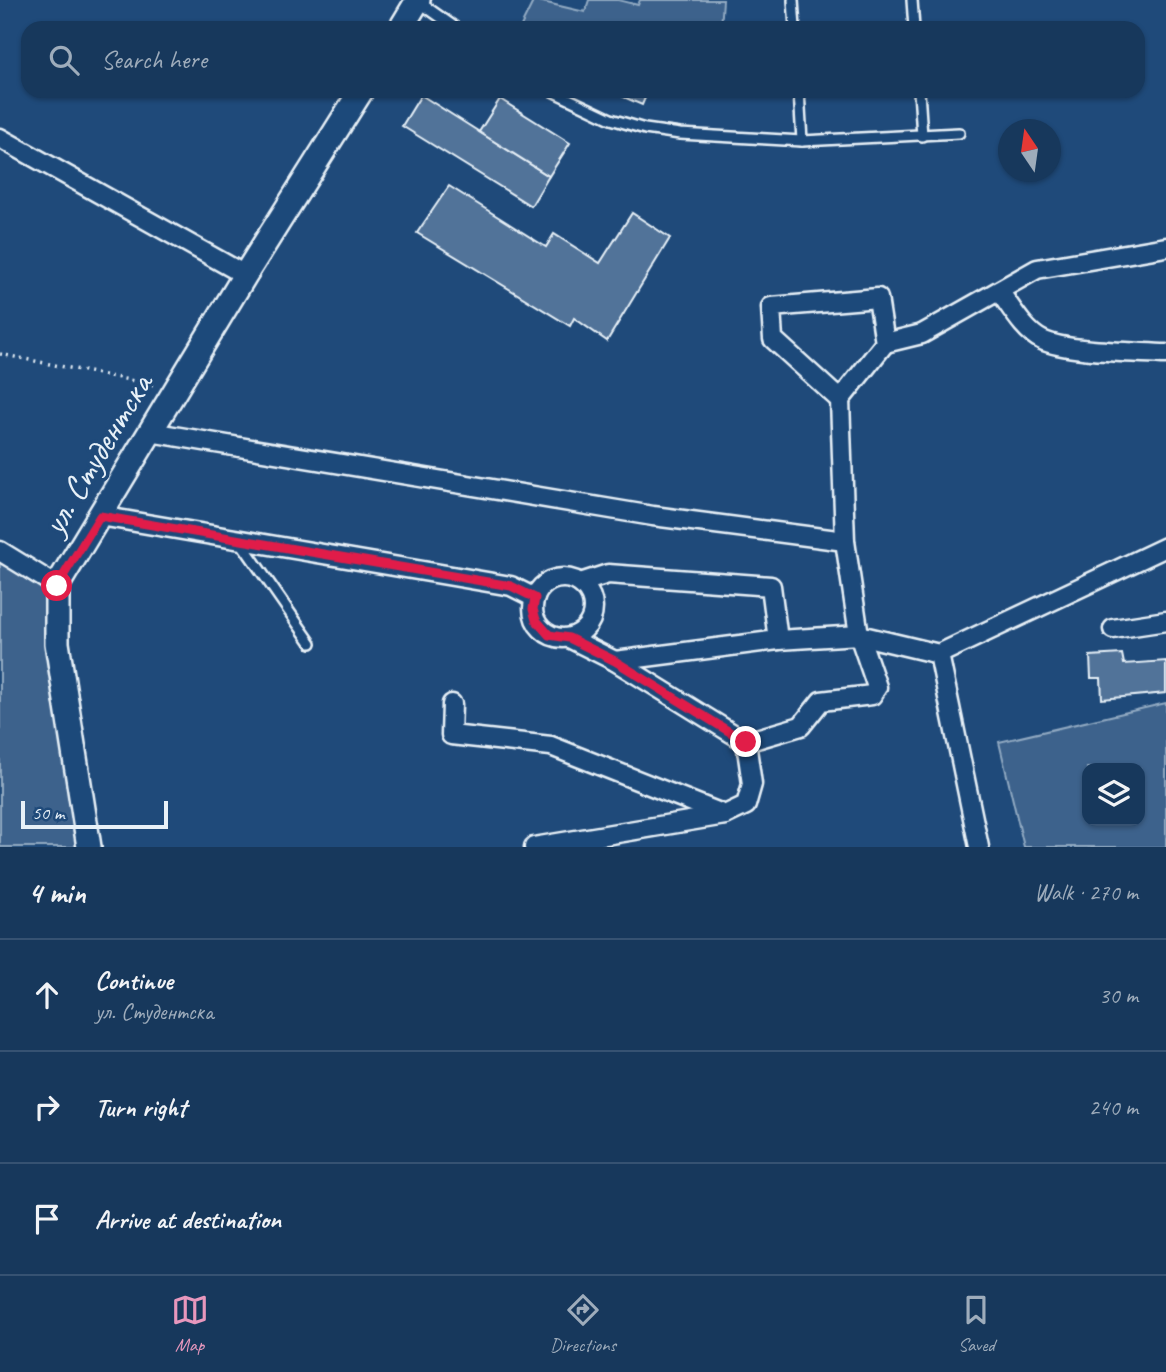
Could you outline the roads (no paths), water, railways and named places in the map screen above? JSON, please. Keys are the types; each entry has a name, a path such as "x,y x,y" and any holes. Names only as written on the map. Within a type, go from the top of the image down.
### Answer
{"street":[{"path":"405,21 418,0"},
{"name":"ул. Студентска","path":"89,847 57,643 57,586 245,275 357,98"},
{"path":"0,138 245,275"},
{"path":"569,638 583,631 591,619 593,605 590,595 580,583 558,578 541,588 533,609 536,620 549,635 569,638 615,661 746,742 801,726 821,701 873,695 877,687 859,635 845,541 840,400 885,343 922,334 1037,269 1166,247"},
{"path":"999,291 1028,329 1041,340 1062,346 1166,354"},
{"path":"840,400 773,339 771,307 878,298 885,343"},
{"path":"150,432 653,516 845,541"},
{"path":"100,516 511,586 535,598"},
{"path":"615,661 778,640 859,635 939,654 1166,547"},
{"path":"0,551 57,586"},
{"path":"580,583 608,574 771,586 778,640"},
{"path":"1113,629 1166,621"},
{"path":"939,654 979,847"},
{"path":"452,704 451,735 551,746 725,815"},
{"path":"534,847 725,815 746,805 751,784 746,742"}],"lane":[{"path":"418,0 446,21"},
{"path":"793,0 794,21"},
{"path":"912,0 914,21"},
{"path":"567,98 611,119 645,129 718,138 802,141 959,134"},
{"path":"799,98 802,141"},
{"path":"919,98 922,136"},
{"path":"239,539 311,643"}]}
